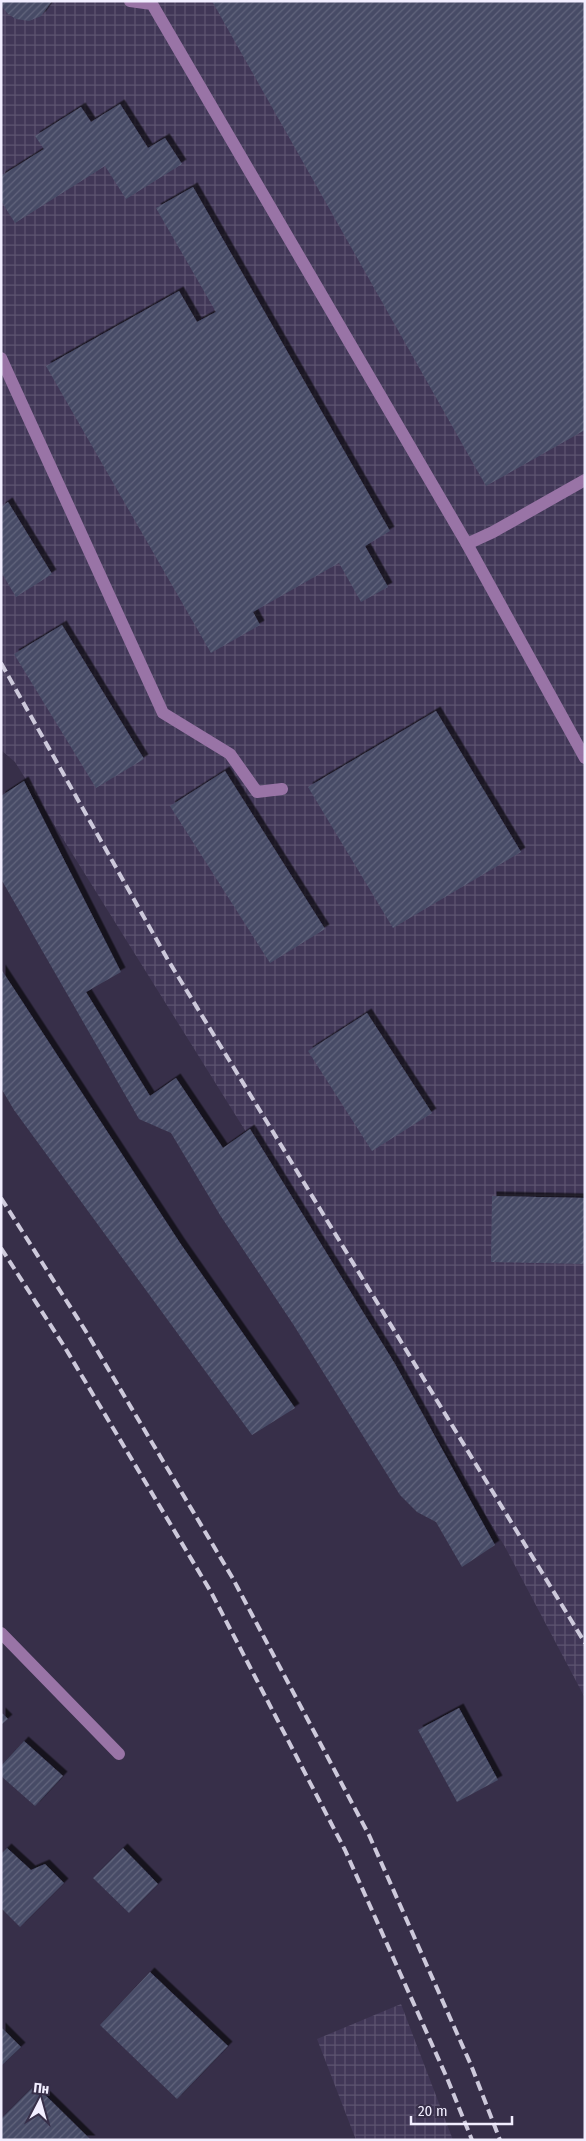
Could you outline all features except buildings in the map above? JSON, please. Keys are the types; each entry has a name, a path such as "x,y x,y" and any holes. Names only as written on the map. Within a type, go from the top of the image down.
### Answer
{"street":[{"path":"130,1 152,4 467,544 585,758"},
{"path":"1,358 163,713 230,754 257,792 282,788"},
{"path":"467,544 493,532 585,480"},
{"path":"1,1633 119,1754"}],"shaded area":[{"path":"1,1 585,1 585,1698 504,1545 15,762 1,750"},
{"path":"401,2004 453,2140 356,2140 317,2039"}],"railway":[{"path":"1,663 168,960 585,1643"},
{"path":"1,1198 85,1330 232,1577 369,1835 471,2065 500,2140"},
{"path":"1,1248 64,1346 211,1592 345,1850 447,2078 472,2140"}]}
